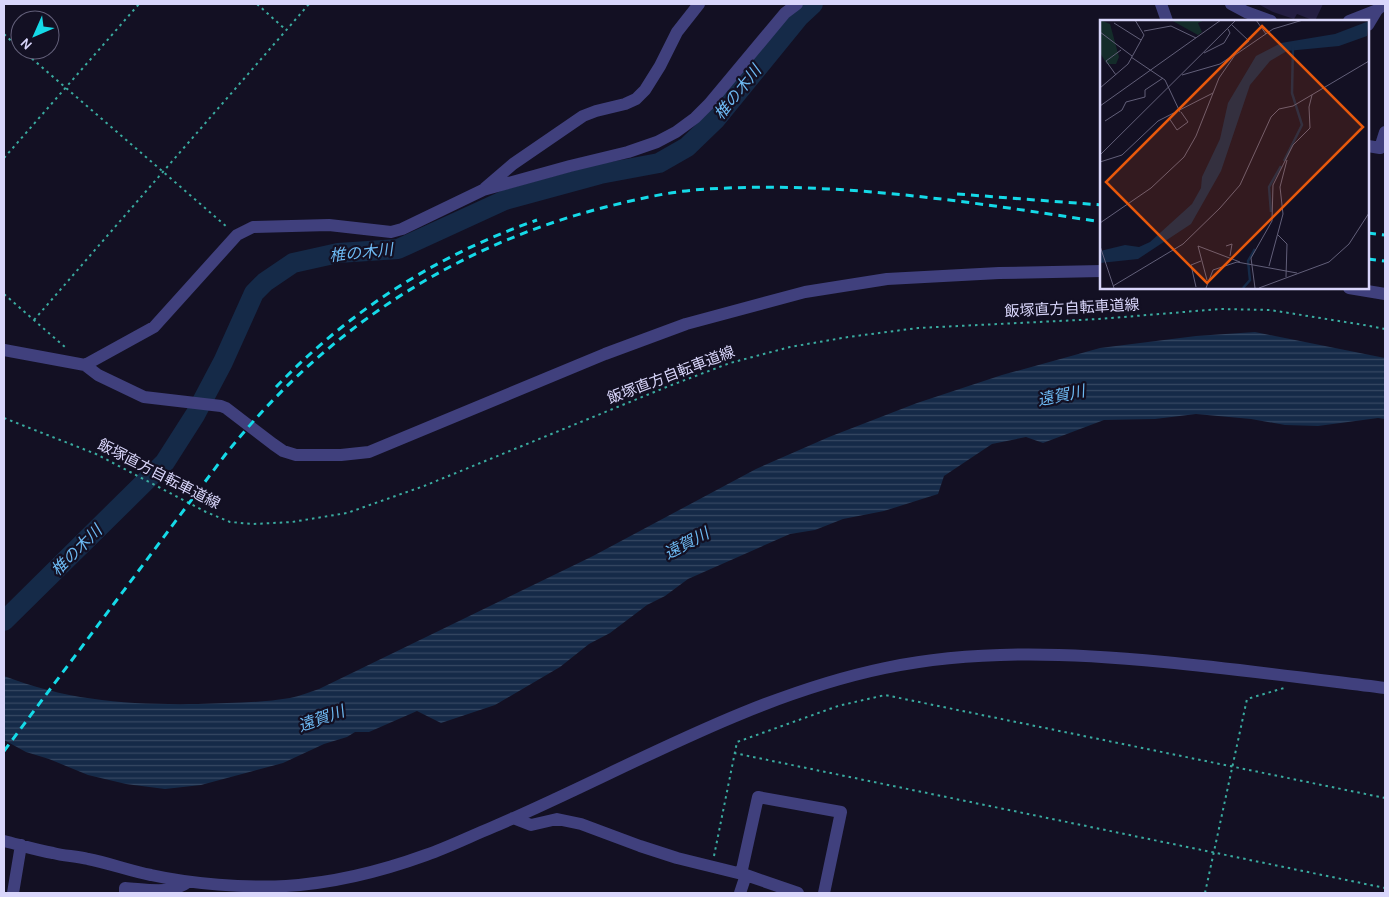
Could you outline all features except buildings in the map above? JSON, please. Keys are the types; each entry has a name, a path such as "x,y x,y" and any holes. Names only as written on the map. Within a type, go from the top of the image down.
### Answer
{"street":[{"path":"483,190 513,164 583,116 626,104 636,99 645,90 660,66 677,32 699,4"},
{"path":"85,365 154,327 237,235 253,227 329,225 391,232 402,229 483,190 628,152 657,142 676,132 695,118 709,104 785,13 797,4"},
{"path":"1161,4 1165,20"},
{"path":"1231,4 1268,20"},
{"path":"1351,20 1380,7"},
{"path":"1369,24 1380,7"},
{"path":"1378,148 1385,132"},
{"path":"4,350 85,365 98,375 144,397 210,404 226,408 283,451 296,455 341,455 368,452 605,354 686,324 805,292 886,279 999,273 1100,271"},
{"path":"1355,289 1385,294"},
{"path":"4,841 56,854 88,858 150,875 188,882 286,886 361,874 426,855 513,818 717,724 783,697 884,668 932,660 984,655 1033,654 1119,658 1216,667 1385,688"},
{"path":"740,893 758,797 841,812 824,893"},
{"path":"513,818 531,825 557,819 568,820 640,846 743,875 798,893"},
{"path":"13,893 21,845"},
{"path":"125,893 124,888 172,889 180,888 188,882"},
{"path":"221,884 250,893"}],"path":[{"path":"4,158 139,4"},
{"path":"257,4 286,30"},
{"path":"34,320 310,4"},
{"path":"33,60 163,174 237,235"},
{"path":"4,294 70,352"},
{"name":"飯塚直方自転車道線","path":"4,418 96,454 206,512 230,522 253,524 292,522 347,512 424,486 669,386 730,363 790,347 848,337 946,326 1099,319 1220,310 1270,310 1385,329"},
{"path":"1205,893 1247,699 1285,688"},
{"path":"712,866 737,742 838,706 885,695 1385,798"},
{"path":"734,753 1214,851 1385,888"}],"water":[{"name":"遠賀川","path":"1255,332 1385,358 1385,419 1378,418 1318,426 1285,425 1251,419 1196,414 1155,419 1104,420 1043,443 1026,437 992,444 944,476 938,494 884,511 843,519 815,530 790,534 688,579 665,596 647,605 610,633 589,644 560,667 495,705 441,723 417,711 369,732 355,732 347,737 324,744 283,763 201,785 165,789 126,784 88,775 26,752 4,740 4,676 52,691 76,696 148,704 233,703 290,698 319,689 593,556 756,469 829,437 917,403 1002,375 1100,348 1196,336"}],"waterway":[{"name":"椎の木川","path":"4,621 165,462 195,415 223,362 254,293 265,282 293,263 338,253 398,249 505,200 600,174 659,163 687,147 716,119 799,17 813,4"}],"railway":[{"path":"4,751 225,455 262,411 303,371 346,335 391,302 439,273 490,247 543,226 598,209 665,194 707,189 756,187 806,188 905,195 1004,207 1100,222"},
{"path":"957,194 1100,205"},
{"path":"276,387 304,359 334,334 396,288 464,250 537,220"},
{"path":"1369,233 1385,235"},
{"path":"1369,259 1385,261"}]}
